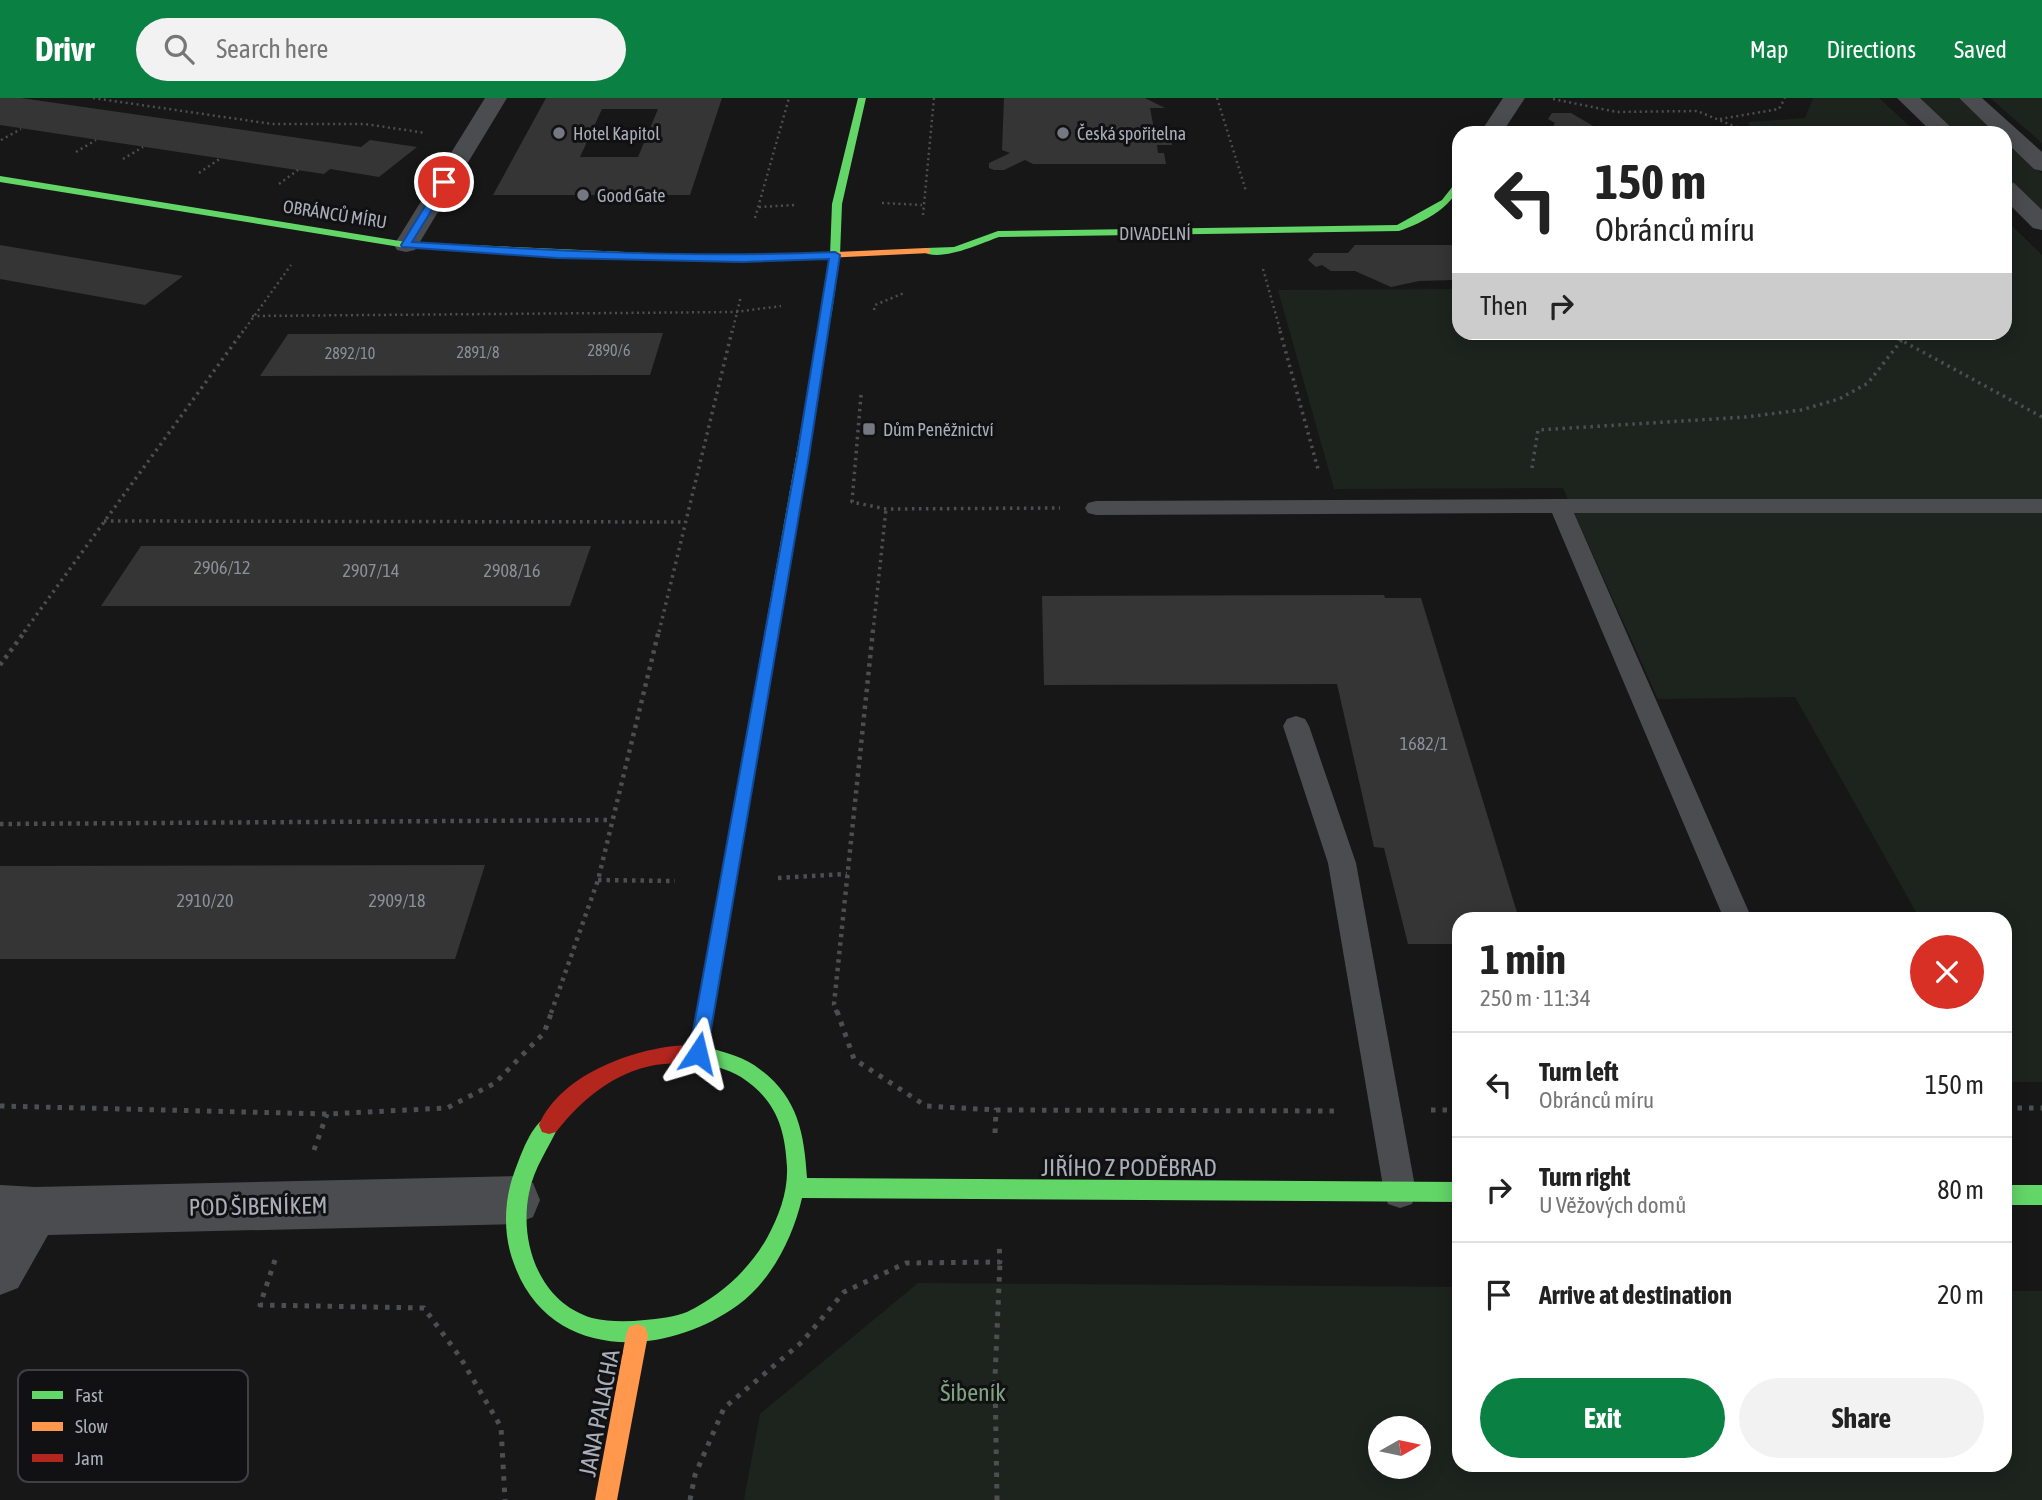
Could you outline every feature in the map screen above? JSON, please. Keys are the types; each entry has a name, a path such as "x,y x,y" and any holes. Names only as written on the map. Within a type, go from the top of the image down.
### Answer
{"street":[{"path":"406,245 496,98"},
{"path":"698,1053 807,429 835,255 838,204 862,98"},
{"path":"1496,126 1514,98"},
{"path":"1908,98 1938,126"},
{"path":"1970,98 2001,126"},
{"path":"2012,136 2042,164"},
{"name":"OBRÁNCŮ MÍRU","path":"0,179 406,245 557,254 742,259 835,255"},
{"name":"DIVADELNÍ","path":"835,255 955,250 998,234 1399,228 1445,202 1452,192"},
{"path":"2012,194 2042,223"},
{"path":"698,1053 734,1062 764,1082 786,1111 798,1147 797,1188 785,1231 760,1271 725,1304 682,1326 637,1335 593,1330 557,1311 531,1280 517,1241 516,1200 529,1158 552,1120 582,1088 620,1066 659,1054 698,1053"},
{"name":"JIŘÍHO Z PODĚBRAD","path":"797,1188 1452,1192"},
{"path":"2012,1195 2042,1195"},
{"name":"POD ŠIBENÍKEM","path":"18,1210 516,1200"},
{"path":"0,1270 18,1210"},
{"name":"JANA PALACHA","path":"606,1500 637,1335"}],"lane":[{"path":"1560,506 1735,912"},
{"path":"1096,508 2042,506"},
{"path":"1296,726 1342,863 1400,1192"}],"path":[{"path":"93,98 272,124 365,124 426,133"},
{"path":"754,219 789,98"},
{"path":"924,221 922,205 934,98"},
{"path":"1217,98 1246,191"},
{"path":"1718,119 1779,109 1785,98"},
{"path":"1549,99 1617,112 1697,111 1734,126"},
{"path":"0,141 21,129"},
{"path":"198,174 221,158"},
{"path":"277,186 298,170"},
{"path":"878,203 922,205"},
{"path":"759,207 806,205"},
{"path":"0,665 298,256"},
{"path":"1263,270 1328,508"},
{"path":"0,1106 327,1114 447,1108 495,1083 544,1033 598,880 742,295 736,285"},
{"path":"252,316 736,312 789,305"},
{"path":"873,316 875,305"},
{"path":"1527,506 1538,430 1801,411 1839,398 1868,383 1901,341 2042,417"},
{"path":"862,386 852,502 886,509 1096,508"},
{"path":"886,509 834,1004 854,1059 926,1105 996,1110"},
{"path":"104,521 684,522"},
{"path":"0,824 612,820"},
{"path":"2012,1108 2042,1108"},
{"path":"327,1114 260,1305 424,1308 460,1357 501,1427 505,1500"},
{"path":"997,1500 995,1377 1000,1262"}],"green space":[{"path":"1813,98 1879,98 1909,126 1749,125 1749,122 1805,118"},
{"path":"1919,98 1958,98 1988,126 1949,126"},
{"path":"1990,98 2042,98 2042,143"},
{"path":"2012,146 2042,174 2042,213 2012,185"},
{"path":"2012,226 2042,255 2042,1082 2012,1082 2012,912 1916,912 1795,697 1658,699 1563,488 1334,489 1278,290 1452,289 1452,340 2012,340"},
{"name":"Šibeník","path":"918,1283 1452,1287 1452,1472 2012,1472 2012,1291 2042,1291 2042,1500 744,1500 760,1414"}],"building":[{"path":"0,98 21,98 361,147 370,140 417,147 379,177 330,169 324,174 0,125"},
{"name":"Hotel Kapitol","path":"546,98 722,98 690,195 493,195","holes":["602,109 658,109 638,157 580,157"]},
{"path":"1004,98 1145,98 1165,108 1150,108 1154,129 1169,129 1172,145 1157,145 1158,153 1164,153 1166,164 1033,164 1025,160 1004,170 989,168 989,163 1010,153 1002,150"},
{"path":"1552,113 1571,113 1593,126 1553,126 1555,123 1548,119"},
{"path":"0,245 183,276 145,305 0,279"},
{"path":"1355,245 1452,245 1452,280 1419,281 1391,287 1355,271 1331,271 1322,265 1316,267 1308,260 1314,253 1348,253"},
{"path":"663,333 650,375 260,376 288,334"},
{"path":"141,546 591,546 570,606 101,606"},
{"path":"1384,595 1385,598 1421,598 1517,912 1452,912 1452,944 1408,944 1384,848 1374,847 1337,684 1044,685 1042,596"},
{"path":"485,865 455,959 0,959 0,866"}],"traffic: fast":[{"path":"727,888 828,305 835,255 837,204 862,98"},
{"path":"0,179 406,245 670,257"},
{"path":"926,251 955,250 998,234 1399,228 1445,202 1452,192"},
{"path":"549,1125 530,1158 518,1195 516,1214 520,1252 534,1284 543,1296 566,1316 593,1328 640,1331 691,1321 732,1297 764,1262 787,1222 797,1179 795,1137 779,1099 747,1070 698,1053"},
{"path":"797,1188 1452,1192"},
{"path":"2012,1195 2042,1195"}],"traffic: slow":[{"path":"670,257 742,259 926,251"},
{"path":"606,1500 637,1335"}],"traffic: jam":[{"path":"698,1053 727,888"},
{"path":"549,1125 579,1093 614,1070 654,1057 698,1053"}],"place":[{"name":"Hotel Kapitol","path":"559,133"},
{"name":"Česká spořitelna","path":"1063,133"},
{"name":"Good Gate","path":"583,195"},
{"name":"Dům Peněžnictví","path":"869,429"}],"route":[{"path":"444,182 406,245 557,254 742,259 835,255 803,456 698,1053"}]}
